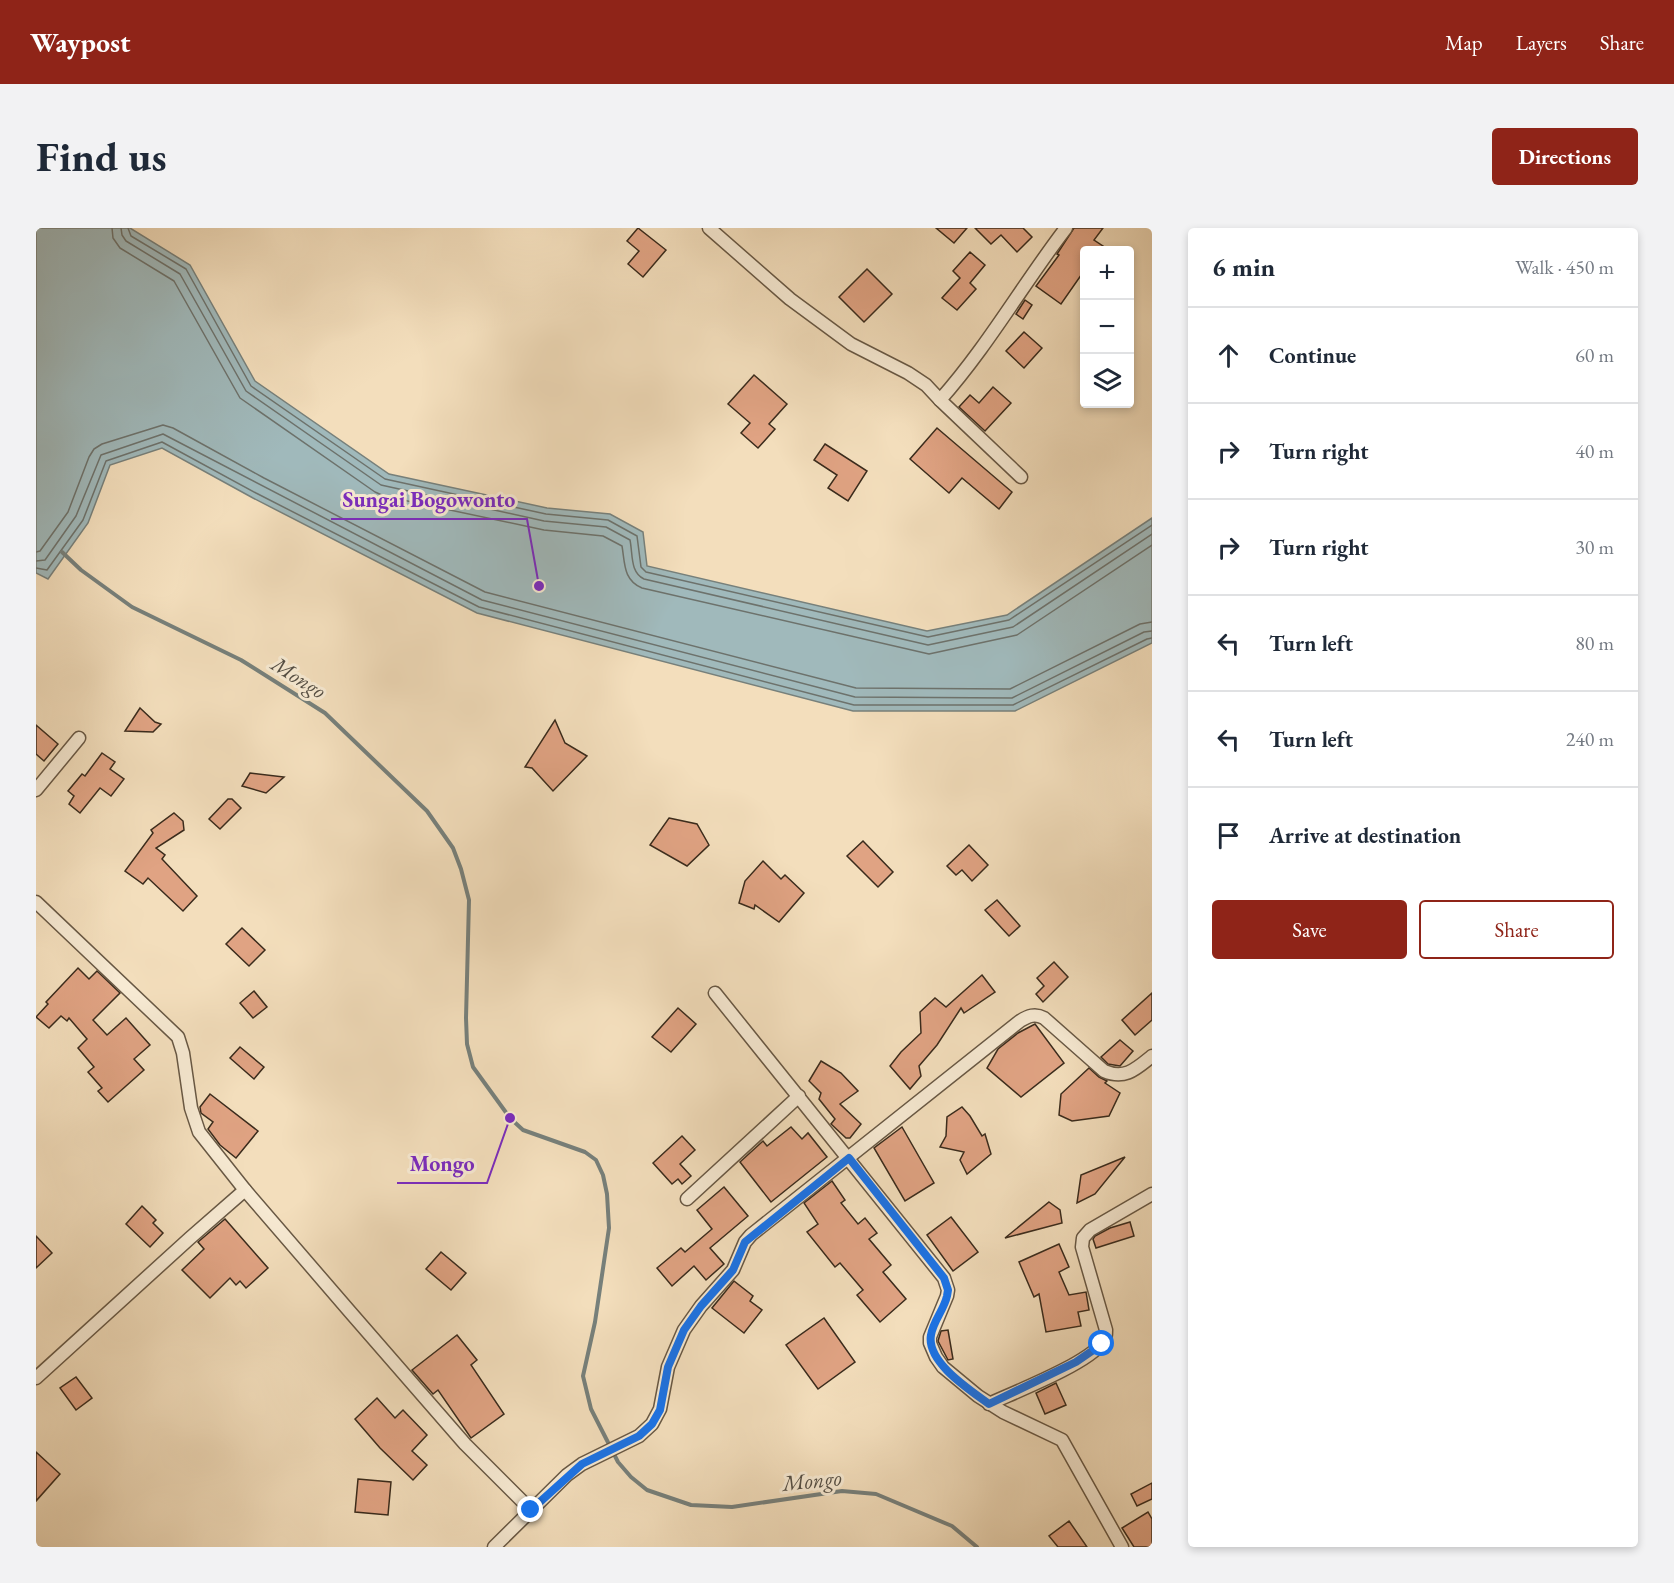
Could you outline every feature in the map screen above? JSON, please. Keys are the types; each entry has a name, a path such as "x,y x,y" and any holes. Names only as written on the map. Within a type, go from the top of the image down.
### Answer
{"street":[{"path":"709,228 790,299 851,344 908,373 926,385 1021,477"},
{"path":"940,400 966,371 990,338 1064,229"},
{"path":"36,790 79,738"},
{"path":"36,902 178,1037 183,1053 195,1123 245,1191 465,1444 531,1510"},
{"path":"715,993 944,1278 948,1290 947,1296 932,1330 930,1344 936,1358 943,1367 989,1404 1062,1440 1122,1547"},
{"path":"494,1547 582,1464 639,1436 652,1424 660,1410 668,1367 684,1330 701,1306 733,1270 745,1242 1020,1021 1032,1015 1039,1015 1104,1071 1112,1074 1130,1073 1152,1056"},
{"path":"687,1199 799,1096"},
{"path":"36,1378 245,1191"},
{"path":"989,1404 1076,1362 1102,1344 1106,1337 1106,1330 1082,1247 1083,1238 1089,1230 1152,1194"}],"water":[{"path":"36,228 130,228 190,265 255,381 389,474 547,508 610,514 643,532 647,566 927,631 1007,615 1152,518 1152,643 1015,711 853,711 477,613 253,498 162,448 110,465 88,523 48,579 36,573"}],"building":[{"path":"638,228 666,250 643,277 628,264 639,251 627,241"},
{"path":"936,228 967,228 954,243"},
{"path":"975,228 1023,228 1032,237 1017,252 1001,235 991,244"},
{"path":"1074,228 1103,228 1094,240 1103,246 1080,246 1080,277 1061,304 1036,286 1059,255 1057,254"},
{"path":"970,252 985,265 970,283 976,289 957,310 942,298 960,278 953,271"},
{"path":"867,269 892,294 864,322 839,297"},
{"path":"1025,300 1032,305 1023,319 1016,314"},
{"path":"1024,332 1042,348 1024,368 1006,351"},
{"path":"754,375 787,404 769,424 775,429 758,448 741,433 750,423 728,404"},
{"path":"993,387 1011,403 985,431 959,407 970,395 979,403"},
{"path":"937,428 1012,492 999,509 962,478 949,493 910,459"},
{"path":"825,444 867,471 848,501 828,488 837,475 814,460"},
{"path":"140,708 155,722 161,724 153,732 125,731"},
{"path":"555,720 565,743 587,756 553,791 532,768 525,767"},
{"path":"36,725 58,744 44,761 36,754"},
{"path":"102,753 115,762 110,769 124,779 111,796 100,788 80,813 69,804 74,796 68,791 82,774 85,776"},
{"path":"250,773 284,777 266,793 242,786"},
{"path":"228,799 232,799 241,808 220,829 209,819"},
{"path":"174,813 183,821 184,830 156,848 165,855 162,859 197,896 183,911 148,878 143,884 125,871 153,833 151,830"},
{"path":"669,818 697,824 709,845 687,866 650,845"},
{"path":"863,841 893,872 878,887 847,856"},
{"path":"969,845 988,865 972,881 962,870 956,875 947,866"},
{"path":"763,861 781,879 785,875 804,893 779,922 755,905 754,909 739,903 745,881"},
{"path":"997,900 1020,926 1009,936 985,910"},
{"path":"242,928 265,950 249,966 226,944"},
{"path":"1054,962 1068,977 1043,1002 1036,994 1044,986 1037,978"},
{"path":"78,968 89,979 97,971 120,993 93,1020 107,1035 126,1018 150,1045 134,1059 144,1070 108,1102 98,1091 102,1088 88,1072 94,1067 78,1048 87,1039 69,1018 67,1021 61,1016 49,1028 36,1017 48,1004 46,1002"},
{"path":"982,975 995,992 964,1013 961,1008 937,1045 919,1066 921,1076 910,1089 890,1066 921,1033 920,1012 935,998 946,1007"},
{"path":"254,991 267,1007 253,1018 240,1003"},
{"path":"1152,993 1152,1020 1135,1035 1122,1020"},
{"path":"678,1008 696,1024 671,1052 652,1037"},
{"path":"1035,1024 1064,1063 1021,1097 987,1068 998,1049 1018,1033"},
{"path":"1120,1040 1133,1051 1120,1066 1108,1064 1101,1057"},
{"path":"240,1047 264,1067 254,1079 230,1058"},
{"path":"821,1061 841,1073 858,1091 840,1104 861,1124 850,1138 846,1138 831,1124 835,1119 819,1099 821,1093 809,1081"},
{"path":"1089,1068 1120,1093 1109,1116 1072,1121 1059,1115 1061,1094"},
{"path":"210,1094 258,1131 236,1158 220,1145 208,1129 213,1122 201,1113 200,1107"},
{"path":"962,1107 982,1136 985,1134 991,1154 967,1174 960,1160 964,1152 940,1147 946,1136 947,1117"},
{"path":"791,1127 802,1139 808,1133 827,1157 771,1202 740,1162 763,1141 767,1146"},
{"path":"902,1127 934,1183 905,1201 874,1148"},
{"path":"682,1136 695,1150 680,1164 691,1176 682,1184 678,1179 672,1184 653,1163"},
{"path":"1125,1157 1095,1194 1077,1203 1081,1175"},
{"path":"832,1181 845,1200 841,1203 858,1224 865,1218 877,1233 869,1239 891,1265 883,1272 906,1299 880,1322 857,1295 863,1290 840,1263 835,1267 807,1232 818,1224 804,1203"},
{"path":"724,1187 748,1216 710,1248 724,1264 706,1280 694,1266 672,1286 657,1268 681,1248 685,1252 712,1229 697,1210"},
{"path":"1049,1202 1060,1210 1062,1223 1005,1238"},
{"path":"142,1206 156,1220 153,1223 163,1233 150,1247 126,1224"},
{"path":"951,1217 978,1252 953,1271 927,1235"},
{"path":"225,1219 268,1268 246,1288 240,1281 236,1285 230,1278 210,1298 182,1270 204,1249 198,1242"},
{"path":"1130,1222 1134,1236 1096,1248 1093,1239 1095,1236 1110,1228"},
{"path":"36,1236 52,1253 36,1268"},
{"path":"1059,1244 1069,1267 1059,1272 1069,1295 1086,1292 1089,1310 1078,1312 1081,1326 1046,1332 1039,1294 1034,1297 1019,1262"},
{"path":"441,1252 466,1273 451,1290 426,1269"},
{"path":"734,1281 753,1296 750,1301 762,1310 744,1333 712,1308"},
{"path":"824,1318 855,1362 818,1389 786,1345"},
{"path":"948,1330 953,1359 948,1360 938,1341 941,1331"},
{"path":"457,1335 477,1360 471,1365 504,1414 471,1438 438,1390 433,1394 412,1370"},
{"path":"76,1377 92,1398 76,1410 60,1388"},
{"path":"1056,1383 1066,1405 1045,1414 1036,1393"},
{"path":"377,1398 395,1418 403,1410 427,1435 412,1451 427,1465 413,1480 380,1448 355,1419"},
{"path":"36,1452 60,1474 36,1501"},
{"path":"358,1479 391,1482 388,1515 355,1512"},
{"path":"1152,1483 1152,1499 1137,1506 1131,1494"},
{"path":"1148,1512 1152,1519 1152,1547 1134,1547 1122,1528"},
{"path":"1069,1521 1087,1547 1058,1547 1049,1536"}],"waterway":[{"name":"Mongo","path":"62,552 81,570 132,607 241,660 325,713 427,811 453,848 469,900 466,1018 467,1044 473,1067 510,1118 523,1130 585,1152 596,1160 603,1175 607,1194 609,1228 595,1322 583,1376 591,1409 618,1462 631,1477 647,1490 691,1505 732,1507 842,1491 876,1494 952,1526 977,1547"}],"place":[{"name":"Sungai Bogowonto","path":"539,586"},
{"name":"Mongo","path":"510,1118"}],"route":[{"path":"531,1510 567,1475 582,1464 639,1436 652,1424 660,1410 668,1367 684,1330 701,1306 733,1270 745,1242 849,1158 944,1278 948,1290 946,1302 930,1337 930,1344 936,1358 952,1375 989,1404 1076,1362 1102,1344"}]}
